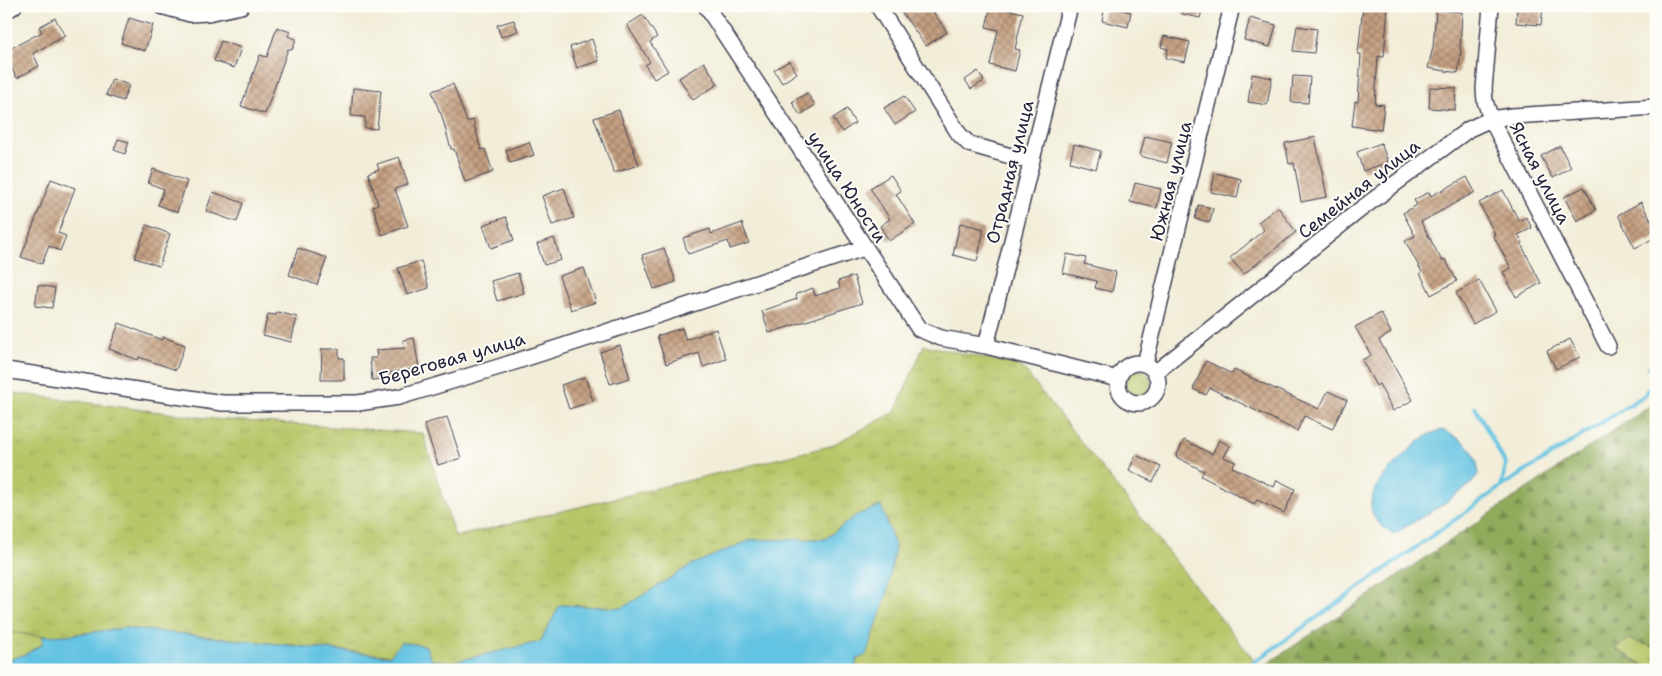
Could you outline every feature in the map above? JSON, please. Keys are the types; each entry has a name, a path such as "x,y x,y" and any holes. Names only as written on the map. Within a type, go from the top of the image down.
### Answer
{"street":[{"path":"6,11 14,6"},
{"path":"161,6 190,14 208,13 241,6"},
{"name":"улица Юности","path":"706,6 919,329 941,338 986,346 1118,379"},
{"path":"878,6 959,134 969,144 1031,162"},
{"name":"Отрадная улица","path":"986,346 1070,6"},
{"name":"Южная улица","path":"1150,368 1232,6"},
{"name":"Ясная улица","path":"1491,6 1484,89 1485,101 1491,119 1608,346"},
{"name":"Семейная улица","path":"1150,368 1469,128 1491,119 1656,107"},
{"name":"Береговая улица","path":"6,370 222,403 358,404 399,397 492,369 864,248"},
{"path":"1131,364 1150,368 1158,379 1157,392 1147,402 1129,401 1120,392 1118,379 1125,368 1131,364"}],"green space":[{"path":"924,345 1021,366 1260,668 1258,670 855,670 857,659 887,594 895,546 881,506 857,515 825,539 751,540 693,564 622,608 561,605 540,642 452,662 125,628 70,635 43,636 6,632 6,392 214,419 423,433 455,537 830,446 895,412"},
{"path":"1138,370 1147,374 1151,383 1147,392 1138,396 1129,392 1125,383 1129,374"},
{"path":"1656,402 1656,648 1629,639 1615,649 1643,665 1641,670 1258,670"},
{"path":"6,632 43,636 42,645 26,654 6,661"},
{"path":"1629,639 1656,648 1656,670 1641,670 1643,664 1615,649"}],"water":[{"path":"1442,430 1463,441 1472,450 1479,473 1470,485 1439,507 1394,534 1381,525 1373,515 1371,505 1378,484 1394,464 1421,439"},
{"path":"881,506 895,546 887,594 866,655 857,659 855,670 6,670 6,661 26,654 42,645 43,636 70,635 125,628 390,656 401,642 426,646 431,660 452,662 540,642 560,605 622,608 693,564 751,540 825,539 857,515"}],"building":[{"path":"897,6 929,6 947,32 926,46"},
{"path":"991,6 1023,13 1015,49 1020,50 1015,71 990,65 998,30 986,27"},
{"path":"1105,6 1131,12 1128,27 1102,21"},
{"path":"1184,6 1203,6 1200,18 1182,14"},
{"path":"1363,6 1388,6 1384,57 1378,56 1375,104 1384,105 1381,130 1352,126 1355,101 1358,102 1361,54 1358,54"},
{"path":"1517,6 1543,6 1541,25 1516,23"},
{"path":"1436,10 1462,12 1461,51 1458,73 1428,68 1433,47"},
{"path":"643,15 657,37 650,42 668,71 654,79 645,65 650,62 627,25"},
{"path":"55,18 65,36 33,53 39,66 17,78 6,59 6,51 42,32 39,27"},
{"path":"129,18 153,25 145,51 121,43"},
{"path":"1250,18 1276,25 1270,47 1244,40"},
{"path":"514,20 518,31 501,37 497,25"},
{"path":"1297,26 1317,29 1314,53 1293,51"},
{"path":"277,27 290,32 288,36 296,39 292,50 288,49 265,114 241,106 260,55 267,57"},
{"path":"1164,36 1190,42 1185,62 1166,58 1168,49 1161,47"},
{"path":"592,39 599,61 577,68 570,47"},
{"path":"221,41 241,48 234,68 214,61"},
{"path":"789,61 797,73 782,83 774,70"},
{"path":"704,62 718,84 693,100 679,78"},
{"path":"978,71 984,81 971,89 965,80"},
{"path":"1252,74 1272,78 1267,105 1248,102"},
{"path":"1293,76 1310,77 1308,103 1291,102"},
{"path":"112,79 129,85 123,101 106,95"},
{"path":"453,84 467,122 473,120 481,150 485,149 493,172 465,182 454,149 451,149 441,113 432,91"},
{"path":"1430,87 1456,88 1455,110 1429,108"},
{"path":"353,88 381,91 377,129 365,128 365,117 351,116"},
{"path":"807,93 815,105 800,115 792,102"},
{"path":"904,96 915,112 895,125 884,108"},
{"path":"847,109 855,123 842,132 833,118"},
{"path":"619,110 639,165 614,173 594,118"},
{"path":"1145,136 1172,142 1167,163 1140,156"},
{"path":"1315,137 1327,197 1301,202 1294,163 1289,164 1285,143"},
{"path":"118,139 129,142 125,154 114,150"},
{"path":"529,142 534,155 510,163 506,150"},
{"path":"1381,143 1388,162 1363,171 1357,152"},
{"path":"1074,144 1101,151 1096,169 1070,162"},
{"path":"1560,146 1571,168 1553,178 1541,156"},
{"path":"399,157 408,184 395,189 408,226 382,235 373,206 378,204 368,173 379,169 377,164"},
{"path":"153,169 187,181 177,212 158,205 164,189 148,183"},
{"path":"1215,173 1241,179 1237,198 1211,192"},
{"path":"891,175 901,191 896,194 915,224 889,241 880,226 890,219 870,188"},
{"path":"1467,177 1475,192 1421,222 1442,261 1445,259 1457,281 1431,295 1420,273 1422,272 1405,241 1415,236 1403,213 1417,205 1414,200 1429,192 1431,196"},
{"path":"51,179 75,188 58,233 66,236 60,251 49,246 42,264 21,257"},
{"path":"1135,183 1161,189 1157,208 1130,202"},
{"path":"1584,187 1596,210 1577,221 1564,197"},
{"path":"564,188 574,218 552,225 542,196"},
{"path":"1503,190 1519,221 1526,217 1532,228 1518,235 1541,283 1516,297 1503,272 1511,268 1493,235 1495,234 1479,203"},
{"path":"213,192 243,203 237,222 206,211"},
{"path":"1641,202 1656,230 1656,237 1635,248 1618,215"},
{"path":"1198,205 1213,208 1210,222 1195,219"},
{"path":"1278,207 1296,232 1244,274 1230,258 1264,230 1258,222"},
{"path":"506,217 514,240 491,248 483,225"},
{"path":"742,223 749,243 730,249 728,241 688,254 683,238 710,229 711,234"},
{"path":"960,223 984,229 977,261 953,255"},
{"path":"147,225 170,234 159,266 135,258"},
{"path":"554,238 561,260 544,265 537,244"},
{"path":"298,248 327,258 317,285 289,275"},
{"path":"664,248 676,282 654,289 642,255"},
{"path":"1067,254 1086,258 1084,264 1116,272 1112,292 1095,288 1097,281 1063,273"},
{"path":"421,261 429,288 407,295 398,268"},
{"path":"584,268 596,302 571,310 559,276"},
{"path":"518,273 524,293 497,301 491,281"},
{"path":"854,276 862,303 769,333 762,311 797,299 796,294 813,288 815,296 840,288 838,281"},
{"path":"1479,280 1496,311 1473,324 1456,293"},
{"path":"38,285 55,288 52,308 35,306"},
{"path":"278,312 297,317 291,342 263,335 268,314 276,315"},
{"path":"1381,313 1391,333 1379,340 1413,400 1393,411 1379,384 1376,386 1362,360 1371,355 1355,327"},
{"path":"119,323 162,340 163,337 185,345 176,370 139,357 138,360 109,349"},
{"path":"682,328 686,340 716,329 726,359 703,367 699,353 666,364 657,336"},
{"path":"414,338 419,368 389,373 389,379 372,380 370,358 377,358 376,350 405,348 403,340"},
{"path":"1570,339 1580,357 1556,369 1547,351"},
{"path":"620,345 630,378 610,384 600,352"},
{"path":"322,349 339,349 339,358 344,358 344,380 321,380"},
{"path":"1206,361 1232,374 1234,370 1319,409 1328,391 1347,400 1332,429 1304,416 1297,431 1210,388 1206,395 1193,389"},
{"path":"585,377 593,401 569,409 561,385"},
{"path":"447,417 461,458 438,465 424,424"},
{"path":"1184,440 1212,454 1219,440 1230,446 1224,457 1235,462 1232,467 1274,487 1277,480 1295,489 1284,513 1257,500 1254,504 1201,476 1204,471 1176,457"},
{"path":"1136,455 1161,467 1153,482 1129,470"}],"waterway":[{"path":"1243,670 1501,487 1645,395 1655,380 1649,367"},
{"path":"1475,407 1506,465 1501,487"}]}
